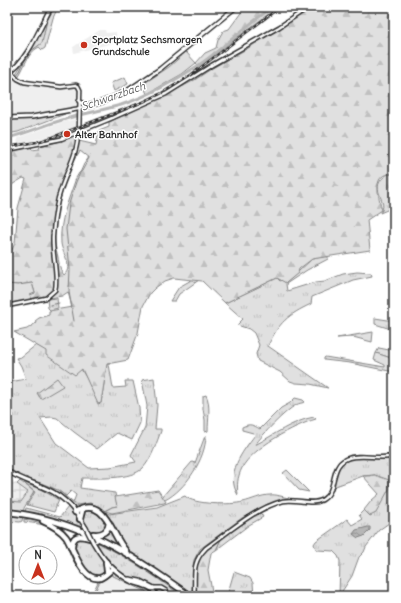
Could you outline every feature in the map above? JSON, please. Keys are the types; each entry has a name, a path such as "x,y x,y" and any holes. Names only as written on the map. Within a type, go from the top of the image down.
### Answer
{"highway":[{"path":"75,512 88,508"},
{"path":"75,512 88,508 98,510 105,516 118,542 133,557"},
{"path":"80,519 82,511"},
{"path":"7,513 42,517 98,534 104,533 108,529 108,521"},
{"path":"7,513 43,521 73,530 138,563 185,596"},
{"path":"43,521 55,527 63,534 73,550 79,564 88,574 96,578 104,576 112,569"},
{"path":"86,530 133,557 190,596"},
{"path":"73,550 73,542 78,537 83,536 95,541"},
{"path":"106,562 107,571"},
{"path":"104,576 107,571 112,569"}],"main road":[{"path":"9,72 25,55 51,7"},
{"path":"7,118 38,116 87,106 108,99 138,85 236,7"},
{"path":"79,101 87,106"},
{"path":"7,471 21,479 47,489 62,498 80,519 86,530 95,541 106,562 112,569 130,581 154,591 155,595"},
{"path":"123,577 164,590 166,596"},
{"path":"155,595 155,591 158,588"}],"street":[{"path":"7,150 62,139 166,94 309,7"},
{"path":"7,306 46,298 55,290 56,283 53,246 54,228 61,189 77,150 79,132 79,88 77,85 61,87 31,83 22,81 9,72"},
{"path":"194,596 195,565 201,553 247,519 264,508 283,501 294,500 314,502 323,499 331,490 338,466 347,458 381,458 394,456"}],"shaded area":[{"path":"100,30 105,30 106,33 116,32 117,42 74,53 73,47"},
{"path":"7,74 24,83 62,88 76,86 78,89 78,106 40,114 7,116"},
{"path":"77,119 77,127 47,137 18,144 17,138 66,121"},
{"path":"7,477 28,492 21,502 7,501"},
{"path":"111,575 145,591 148,596 93,596 99,583"}],"green space":[{"path":"54,7 58,7 53,18 45,48 42,50 39,47 32,53 18,77 15,75 32,49"},
{"path":"257,7 278,7 199,66 196,63 205,53 216,48 223,31 229,29 243,10"},
{"path":"311,7 394,7 394,174 386,174 379,181 378,192 382,210 367,220 370,250 312,259 299,269 298,273 286,283 277,278 225,303 202,281 174,278 165,281 150,293 143,306 138,333 128,360 107,364 101,403 98,404 82,369 75,375 46,355 46,351 14,332 27,329 36,323 35,321 39,318 49,315 49,311 72,307 68,292 62,296 50,298 47,296 32,300 30,294 35,293 32,283 18,285 7,284 7,261 15,243 18,208 26,179 23,178 10,186 7,195 7,152 31,147 32,150 39,149 40,146 76,135 79,141 96,145 99,131 109,127 109,122 193,81 214,67 250,47","holes":["80,151 89,158 82,171 76,178 63,218 61,243 68,264 67,271 64,275 60,267 55,244 56,219 65,182"]},
{"path":"186,52 196,63 182,74 147,94 143,84 169,67"},
{"path":"125,77 128,84 114,91 111,83"},
{"path":"65,114 18,132 7,134 7,120"},
{"path":"388,174 394,174 394,207 380,213 383,208 383,204 378,189 379,184"},
{"path":"328,256 328,259 307,270 286,284 287,291 316,282 325,281 343,274 357,272 371,273 372,276 353,280 312,297 311,304 290,316 280,325 268,346 328,388 290,381 280,372 258,361 256,354 259,345 254,333 249,329 237,325 243,319 225,303 277,278 286,283 312,259"},
{"path":"193,279 199,280 179,294 175,301 170,301 179,287"},
{"path":"32,283 35,293 30,295 32,300 7,305 7,284 18,285"},
{"path":"57,298 58,308 50,310 48,308 47,299"},
{"path":"375,318 394,321 394,330 375,324"},
{"path":"373,332 372,342 353,337 337,338"},
{"path":"36,345 81,369 101,403 107,364 109,364 113,388 126,387 125,381 133,381 139,408 140,423 132,440 117,433 97,449 57,418 40,418 56,443 89,468 110,467 136,462 131,455 145,428 147,406 142,380 154,378 157,405 155,429 161,429 161,431 149,460 143,468 131,475 105,478 82,478 80,488 115,493 117,506 104,511 109,514 157,507 185,496 189,499 204,503 222,504 243,502 267,495 289,498 268,504 242,518 200,549 194,560 192,595 124,547 108,517 102,512 76,509 65,498 76,508 100,507 90,503 77,505 73,503 76,495 71,491 66,496 45,484 21,476 7,469 7,371 10,382 26,379 16,358 21,357"},
{"path":"379,348 394,351 394,359 376,353"},
{"path":"376,353 394,359 394,372 350,363 324,360 325,357 385,367 385,365 374,360"},
{"path":"57,378 63,386 41,399 37,393"},
{"path":"206,395 208,399 209,413 208,431 205,432 203,396"},
{"path":"295,398 305,402 297,404 286,412 255,445 298,422 314,417 316,419 297,426 275,438 264,445 247,460 239,475 238,495 234,487 234,471 240,456 255,435 242,430 242,427 251,425 260,429 281,408"},
{"path":"206,435 202,454 193,473 180,489 165,500 162,497 192,462 195,463"},
{"path":"394,458 394,513 389,523 379,530 359,557 352,576 339,596 340,561 338,556 333,551 316,549 314,544 347,519 352,525 362,519 359,515 364,510 370,516 389,490 375,475 363,476 333,487 342,464 351,459"},
{"path":"287,470 309,492 299,490 283,473"},
{"path":"375,475 389,480 389,489 376,513 370,516 364,510 379,494 363,476"},
{"path":"26,479 58,490 77,506 91,504 100,508 76,508 54,490"},
{"path":"20,481 24,484 25,483 42,490 59,500 54,512 27,505 35,492 25,484 34,492 24,508 22,521 7,521 7,501 21,502 28,492 17,484"},
{"path":"158,490 166,502 112,513 105,511 117,506 115,497"},
{"path":"68,507 83,527 88,529 81,517 85,510 96,511 108,522 105,531 92,532 56,519 25,512 26,508 60,517"},
{"path":"260,512 263,517 249,525 216,550 221,539"},
{"path":"24,519 47,524 56,530 48,526 24,522"},
{"path":"109,525 123,549 98,535"},
{"path":"59,533 63,535 74,556 94,579 113,572 145,591 111,575 99,583 93,596 91,596 98,582 84,573 71,557 66,543"},
{"path":"86,537 136,564 182,596 167,596 167,591 164,588 152,586 120,573 107,562 96,543 91,541 104,564 106,571 101,576 93,576 85,570 74,551 75,540 77,538"},
{"path":"221,539 216,550 211,553 208,570 212,591 224,596 194,596 197,563 204,552"},
{"path":"234,572 250,578 253,583 254,596 227,596"}],"water":[{"path":"370,527 370,530 364,536 358,538 353,534 356,530"}],"waterway":[{"name":"Schwarzbach","path":"7,87 20,71 31,51 42,43 47,20 55,7"},
{"name":"Schwarzbach","path":"7,138 67,119 121,105 151,93 199,65 273,7"},
{"path":"74,321 69,292 70,269 66,229 69,204 76,182 84,164 90,156"},
{"path":"50,305 59,303"}],"railway":[{"path":"7,147 37,142 53,137 160,94 188,77 280,7"}],"place":[{"name":"Sportplatz Sechsmorgen Grundschule","path":"84,45"},
{"name":"Alter Bahnhof","path":"67,134"}]}
